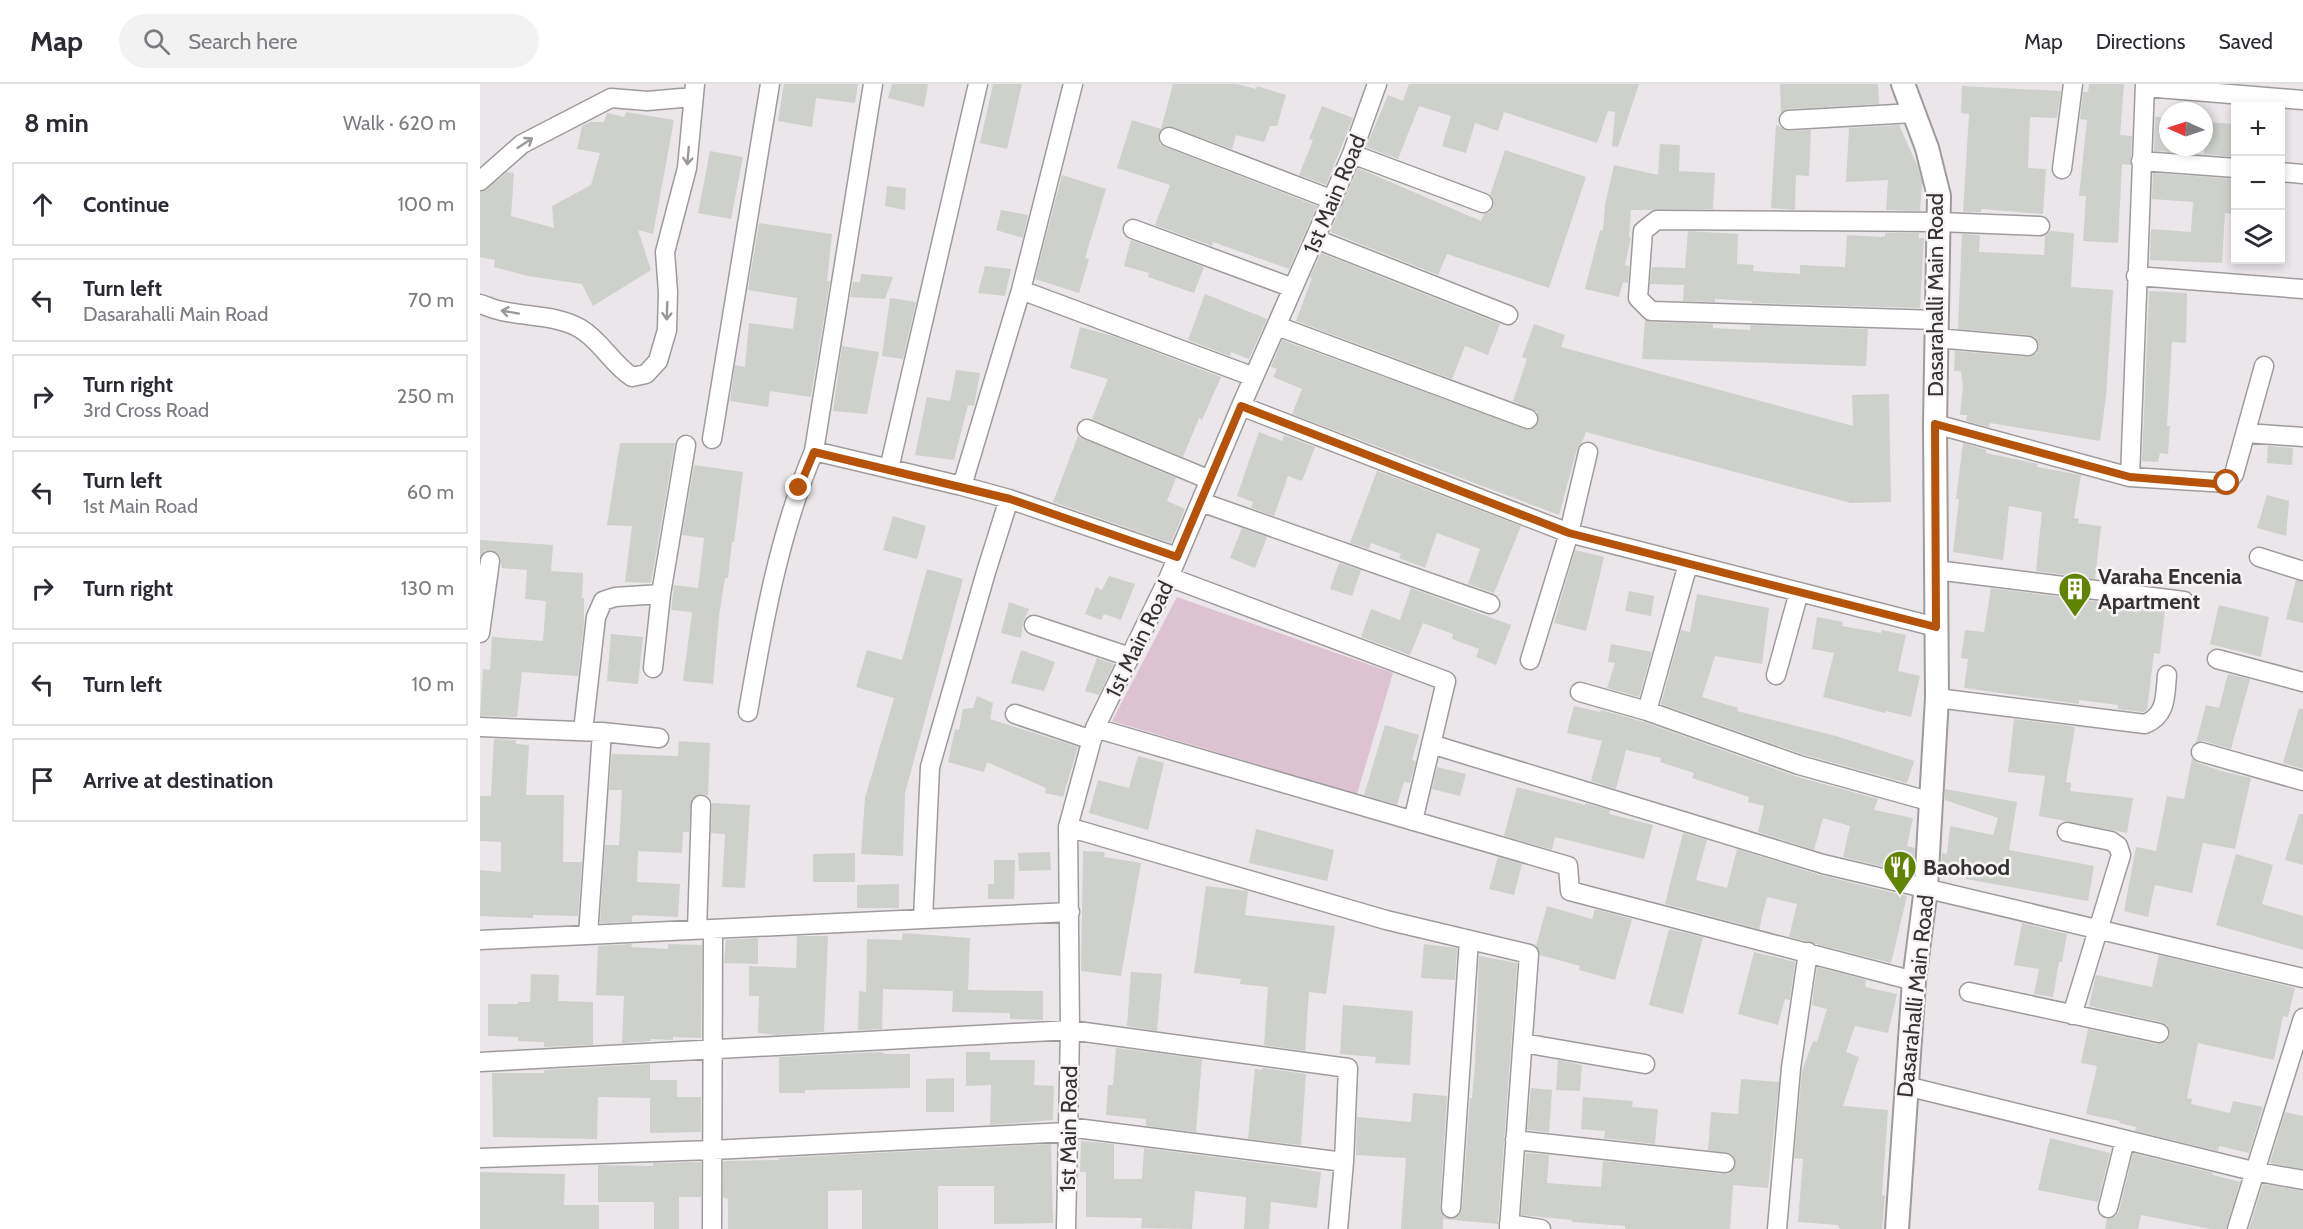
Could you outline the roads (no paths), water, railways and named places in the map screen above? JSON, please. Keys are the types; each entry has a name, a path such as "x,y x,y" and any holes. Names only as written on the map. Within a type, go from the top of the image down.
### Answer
{"street":[{"path":"712,439 770,84"},
{"path":"748,712 763,621 799,488 814,452 873,84"},
{"path":"889,469 978,84"},
{"path":"962,486 1021,290 1073,84"},
{"name":"1st Main Road","path":"1066,1229 1070,1030 1068,827 1093,734 1170,577 1241,406 1333,200 1377,84"},
{"name":"Dasarahalli Main Road","path":"1897,1229 1914,981 1926,888 1937,698 1935,424 1939,196 1927,148 1903,84"},
{"path":"2062,169 2073,84"},
{"path":"2130,477 2145,86 2303,100"},
{"path":"480,181 522,144 611,98 657,92 694,91 687,168 665,252 668,292 667,330 658,362 646,374 632,377 622,371 590,334 578,327 480,304"},
{"path":"1789,120 1914,113"},
{"path":"1169,137 1333,200"},
{"path":"1352,154 1483,203"},
{"path":"2141,161 2231,168"},
{"path":"2285,172 2303,174"},
{"path":"2028,346 1936,329 1651,311 1638,298 1643,231 1657,220 1939,222 2040,226"},
{"path":"1133,229 1293,288"},
{"path":"1316,239 1508,315"},
{"path":"2136,276 2303,289"},
{"path":"1021,290 1254,377"},
{"path":"1277,326 1528,419"},
{"path":"1935,424 2130,477 2227,483 2234,474 2264,366"},
{"path":"1241,406 1569,533 1936,627"},
{"path":"1087,429 1210,480"},
{"path":"2246,433 2303,437"},
{"path":"653,668 661,594 686,445"},
{"path":"814,452 1010,499 1177,557"},
{"path":"1530,660 1569,533 1588,452"},
{"path":"924,919 930,767 986,572 1010,499"},
{"path":"1201,502 1490,604"},
{"path":"2259,557 2303,571"},
{"path":"480,633 490,561"},
{"path":"1647,711 1688,564"},
{"path":"1936,570 2184,601"},
{"path":"1170,577 1446,681 1413,821"},
{"path":"1776,675 1798,592"},
{"path":"588,935 596,617 603,601 615,597 661,594"},
{"path":"1034,625 1130,657"},
{"path":"2217,659 2303,682"},
{"path":"1937,698 2145,724 2156,720 2163,711 2168,675"},
{"path":"1580,692 1647,711 1799,765 1932,802"},
{"path":"1015,714 1413,821 1568,866 1570,891 1914,981"},
{"path":"480,727 592,731 659,738"},
{"path":"1431,744 1823,864 2303,978"},
{"path":"2201,752 2303,782"},
{"path":"701,805 712,1048 712,1229"},
{"path":"1068,827 1386,920 1529,954 1509,1227 1541,1229"},
{"path":"2067,832 2111,841 2118,846 2121,855 2072,1015"},
{"path":"480,940 1070,912"},
{"path":"1451,1208 1469,940"},
{"path":"1777,1229 1790,1075 1808,952"},
{"path":"1969,992 2159,1033"},
{"path":"2237,1229 2253,1171 2303,1018"},
{"path":"480,1062 1070,1030 1348,1068 1344,1162 1338,1229"},
{"path":"1523,1043 1645,1064"},
{"path":"1906,1086 2253,1171 2303,1180"},
{"path":"480,1158 712,1150 1068,1130 1344,1162"},
{"path":"1515,1140 1725,1163"},
{"path":"2108,1208 2125,1140"}],"place":[{"name":"Varaha Encenia Apartment","path":"2075,618"},
{"name":"Baohood","path":"1900,896"}]}
